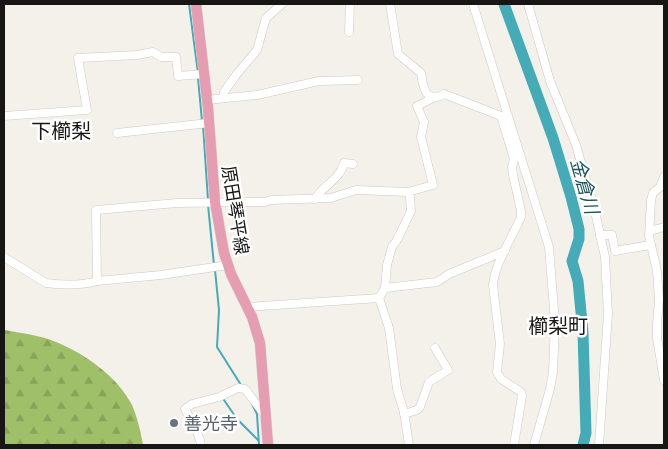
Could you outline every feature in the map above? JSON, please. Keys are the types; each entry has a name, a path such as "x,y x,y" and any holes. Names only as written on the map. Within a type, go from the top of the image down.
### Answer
{"main road":[{"name":"原田琴平線","path":"196,4 200,74 207,100 205,123 210,203 224,253 219,266 247,307 260,344 268,445"}],"street":[{"path":"224,98 224,92 257,50 266,18 282,4"},
{"path":"350,4 350,32"},
{"path":"390,4 398,54 421,73 423,85 428,95 433,98"},
{"path":"472,4 517,158 512,167 521,217 494,277 493,285 500,344 497,372 501,379 521,392 522,396 514,445"},
{"path":"528,4 550,81 576,145 605,258 608,314 599,445"},
{"path":"4,116 87,110 78,58 136,55 153,52 161,58 176,57 178,76 200,74"},
{"path":"207,100 257,95 319,81 358,80"},
{"path":"97,281 96,210 331,198 356,190 408,192 433,185 421,137 424,122 417,106 444,94 501,116 549,247 555,339 552,381 534,445"},
{"path":"117,133 139,134 172,123 205,123"},
{"path":"315,199 319,192 340,174 344,163 353,164"},
{"path":"664,177 651,200 650,231 650,245 657,271 659,299 656,324 664,380"},
{"path":"378,298 385,288 385,277 392,247 411,210 408,192"},
{"path":"650,231 664,227"},
{"path":"600,235 612,235 615,251 650,245"},
{"path":"385,288 438,282 449,274 506,251"},
{"path":"4,257 46,284 88,284 97,281 161,275 219,266"},
{"path":"247,307 378,298"},
{"path":"378,298 388,328 397,389 404,414 409,445"},
{"path":"404,414 417,410 420,407 429,382 448,370 436,348"},
{"path":"201,445 199,434 185,409 192,404 219,397 241,388 265,415"}],"green space":[{"path":"4,330 37,336 56,342 78,353 109,375 126,394 132,405 143,445 4,445"}],"waterway":[{"path":"189,4 198,73"},
{"name":"金倉川","path":"504,4 553,138 579,229 579,239 572,261 578,281 583,333 586,433 583,445"},
{"path":"198,78 202,121"},
{"path":"203,125 208,200"},
{"path":"208,205 214,265"},
{"path":"215,270 219,310 217,347 241,385"},
{"path":"224,400 237,419 258,440"},
{"path":"252,404 257,414 259,445"}],"place":[{"name":"善光寺","path":"174,423"}],"district":[{"name":"下櫛梨","path":"61,130"},
{"name":"櫛梨町","path":"558,325"}]}
